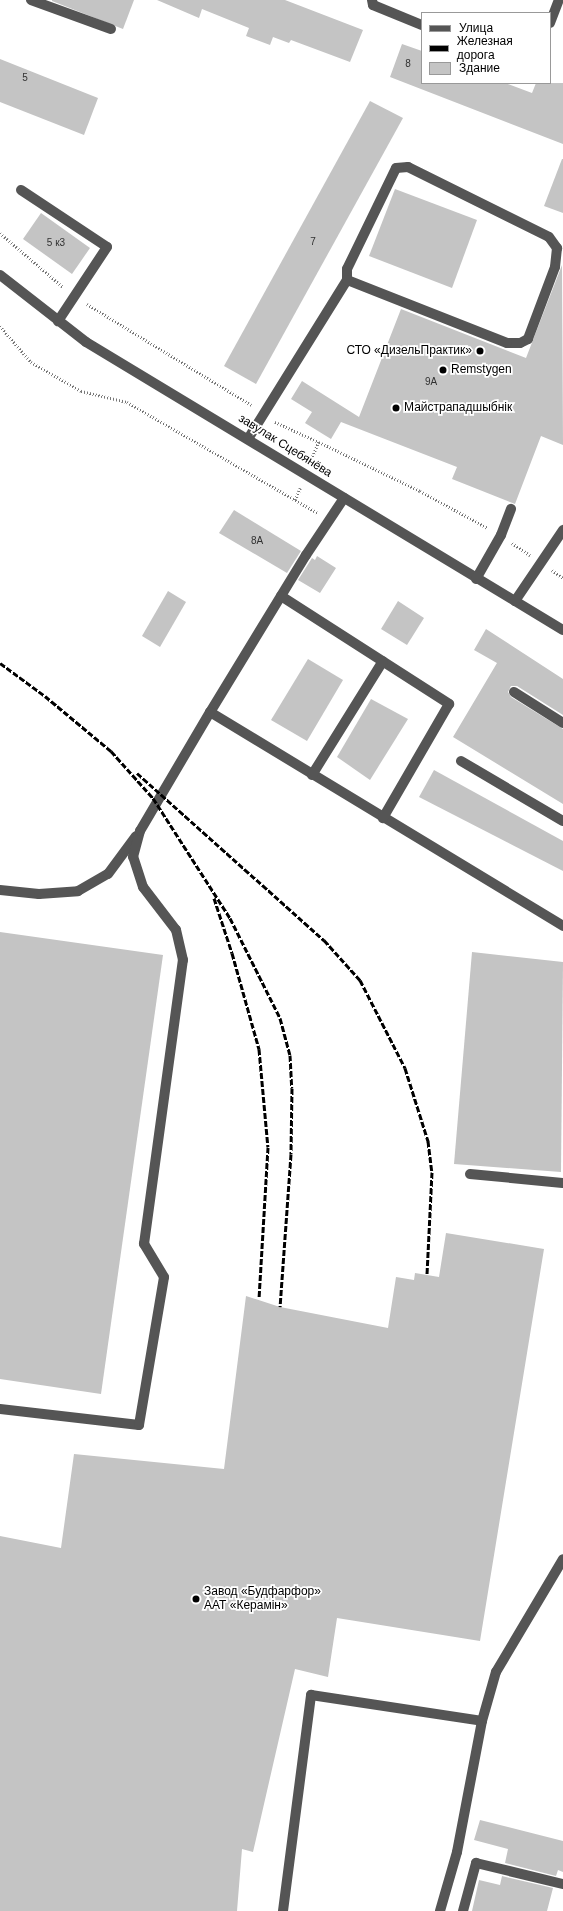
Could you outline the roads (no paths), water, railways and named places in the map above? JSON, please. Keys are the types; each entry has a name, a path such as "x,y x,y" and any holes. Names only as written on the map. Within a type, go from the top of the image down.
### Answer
{"street":[{"path":"31,0 111,29"},
{"path":"372,0 373,5 421,25"},
{"path":"551,20 558,0"},
{"path":"248,439 347,280 347,269 396,168 408,166 549,238 557,248 555,267 528,339 520,343 507,343 347,280"},
{"path":"21,190 107,247 58,321"},
{"name":"завулак Сцебянёва","path":"0,276 86,342 306,474 476,579 563,630"},
{"path":"0,890 39,894 78,891 108,874 140,831 280,596 344,498"},
{"path":"476,579 501,535 511,509"},
{"path":"515,601 563,530"},
{"path":"280,596 449,704 383,818"},
{"path":"312,775 383,661"},
{"path":"514,692 563,723"},
{"path":"210,712 563,926"},
{"path":"462,761 563,821"},
{"path":"0,1409 139,1425 164,1277 144,1244 183,960 176,930 144,887 133,857 140,831"},
{"path":"470,1174 563,1183"},
{"path":"440,1911 457,1852 482,1721 496,1672 563,1559"},
{"path":"283,1911 311,1695 482,1721"},
{"path":"463,1911 476,1863 563,1884"}],"railway":[{"path":"0,663 45,696 111,751 153,798 230,918 280,1018 290,1055 292,1088 291,1154 280,1307"},
{"path":"137,773 324,940 360,980 405,1068 428,1141 432,1172 427,1275"},
{"path":"214,898 232,953 259,1049 268,1147 259,1298"}],"place":[{"name":"СТО «ДизельПрактик»","path":"480,351"},
{"name":"Remstygen","path":"443,370"},
{"name":"Майстрападшыбнік","path":"396,408"},
{"name":"Завод «Будфарфор» ААТ «Керамін»","path":"196,1599"}]}
